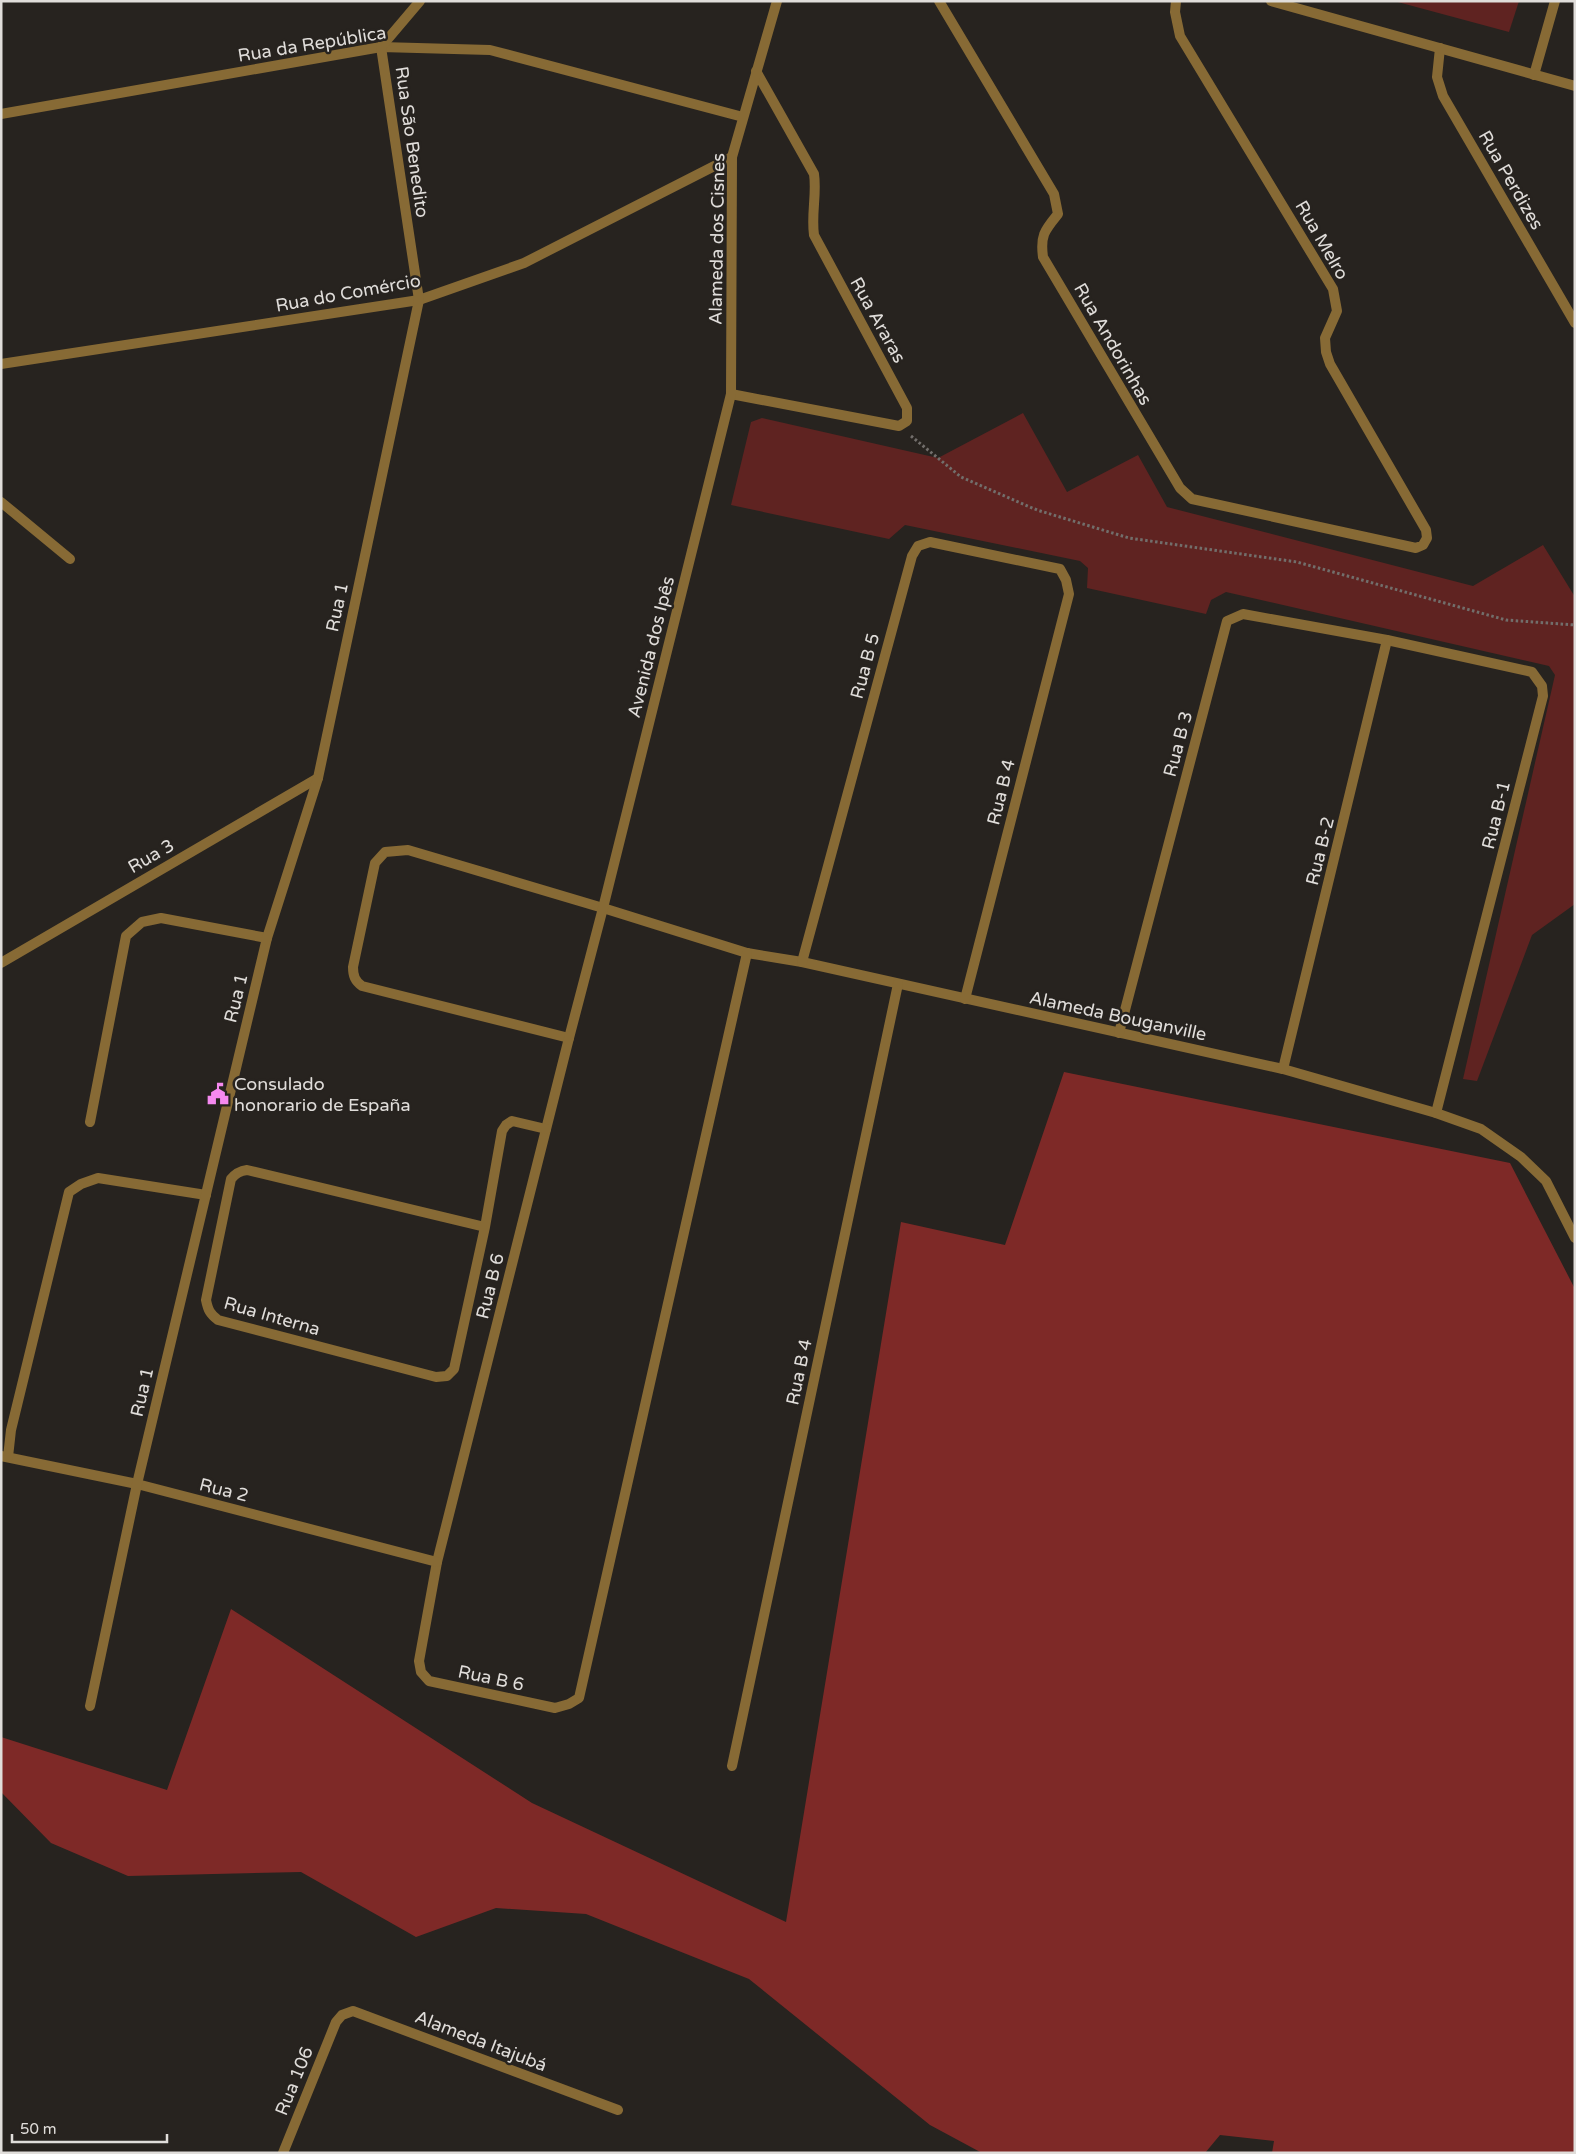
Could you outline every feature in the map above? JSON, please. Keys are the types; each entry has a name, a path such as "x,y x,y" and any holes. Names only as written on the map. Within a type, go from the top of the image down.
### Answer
{"street":[{"name":"Rua São Benedito","path":"419,300 381,47 420,1"},
{"name":"Alameda dos Cisnes","path":"731,394 732,157 776,1"},
{"name":"Rua Andorinhas","path":"939,1 1054,194 1058,204 1058,214 1044,232 1041,242 1043,257 1180,488 1192,499 1416,548"},
{"name":"Rua Melro","path":"1176,1 1175,12 1180,36 1333,289 1337,311 1325,338 1326,352 1330,364 1426,530 1427,538 1423,545 1416,548"},
{"path":"1270,1 1575,86"},
{"path":"1534,75 1555,1"},
{"name":"Rua da República","path":"1,114 381,47 490,50 743,117"},
{"name":"Rua Perdizes","path":"1440,48 1437,77 1443,96 1575,323"},
{"name":"Rua Araras","path":"756,71 814,174 812,222 814,235 907,408 906,422 899,426"},
{"name":"Rua do Comércio","path":"1,364 419,300 524,263 732,157"},
{"name":"Rua 1","path":"90,1706 137,1484 267,938 318,778 419,300"},
{"path":"731,394 899,426"},
{"name":"Avenida dos Ipês","path":"603,908 731,394"},
{"path":"1,502 70,559"},
{"name":"Rua B 5","path":"802,962 912,556 918,546 930,542 1060,569 1066,580 1069,594"},
{"name":"Rua B 4","path":"965,999 1069,594"},
{"name":"Rua B 3","path":"1119,1033 1227,621 1244,614 1387,640"},
{"name":"Rua B-2","path":"1284,1069 1387,640"},
{"name":"Rua B-1","path":"1387,640 1532,672 1542,686 1543,696 1436,1113"},
{"name":"Rua 3","path":"1,963 318,778"},
{"name":"Alameda Bouganville","path":"568,1038 362,986 357,983 353,975 353,967 375,863 385,852 408,850 747,953 802,962 1284,1069 1436,1113 1481,1129 1522,1157 1546,1181 1575,1238"},
{"name":"Rua B 6","path":"603,908 568,1038 437,1562 419,1661 421,1672 428,1681 555,1708 569,1704 579,1698 747,953"},
{"path":"90,1122 126,936 142,922 161,918 267,938"},
{"name":"Rua B 4","path":"732,1766 898,984"},
{"name":"Rua Interna","path":"485,1226 247,1170 241,1171 231,1179 206,1300 208,1309 218,1320 436,1377 444,1377 454,1370 485,1226 502,1132 506,1125 512,1121 546,1129"},
{"path":"5,1457 69,1192 81,1184 98,1178 206,1194"},
{"name":"Rua 2","path":"5,1457 137,1484 437,1562"},
{"name":"Alameda Itajubá","path":"336,2022 342,2015 353,2011 618,2110"},
{"name":"Rua 106","path":"283,2153 336,2022"}],"path":[{"path":"899,426 962,477 1037,510 1129,538 1296,562 1506,620 1575,625"}],"shaded area":[{"path":"1394,1 1519,1 1509,32"},
{"path":"1023,413 1067,492 1138,455 1167,507 1473,586 1543,545 1575,597 1575,904 1532,935 1477,1081 1463,1079 1555,675 1549,666 1226,592 1211,600 1206,614 1087,588 1088,568 1080,561 905,525 889,539 731,505 751,422 762,418 938,458"},
{"path":"1064,1072 1510,1163 1575,1289 1575,2153 1272,2153 1274,2141 1220,2135 1205,2153 982,2153 930,2125 749,1979 586,1914 496,1908 416,1937 301,1872 128,1876 51,1843 1,1792 1,1737 167,1790 231,1609 532,1803 786,1922 901,1222 1005,1245"}],"place":[{"name":"Consulado honorario de España","path":"218,1094"}]}
